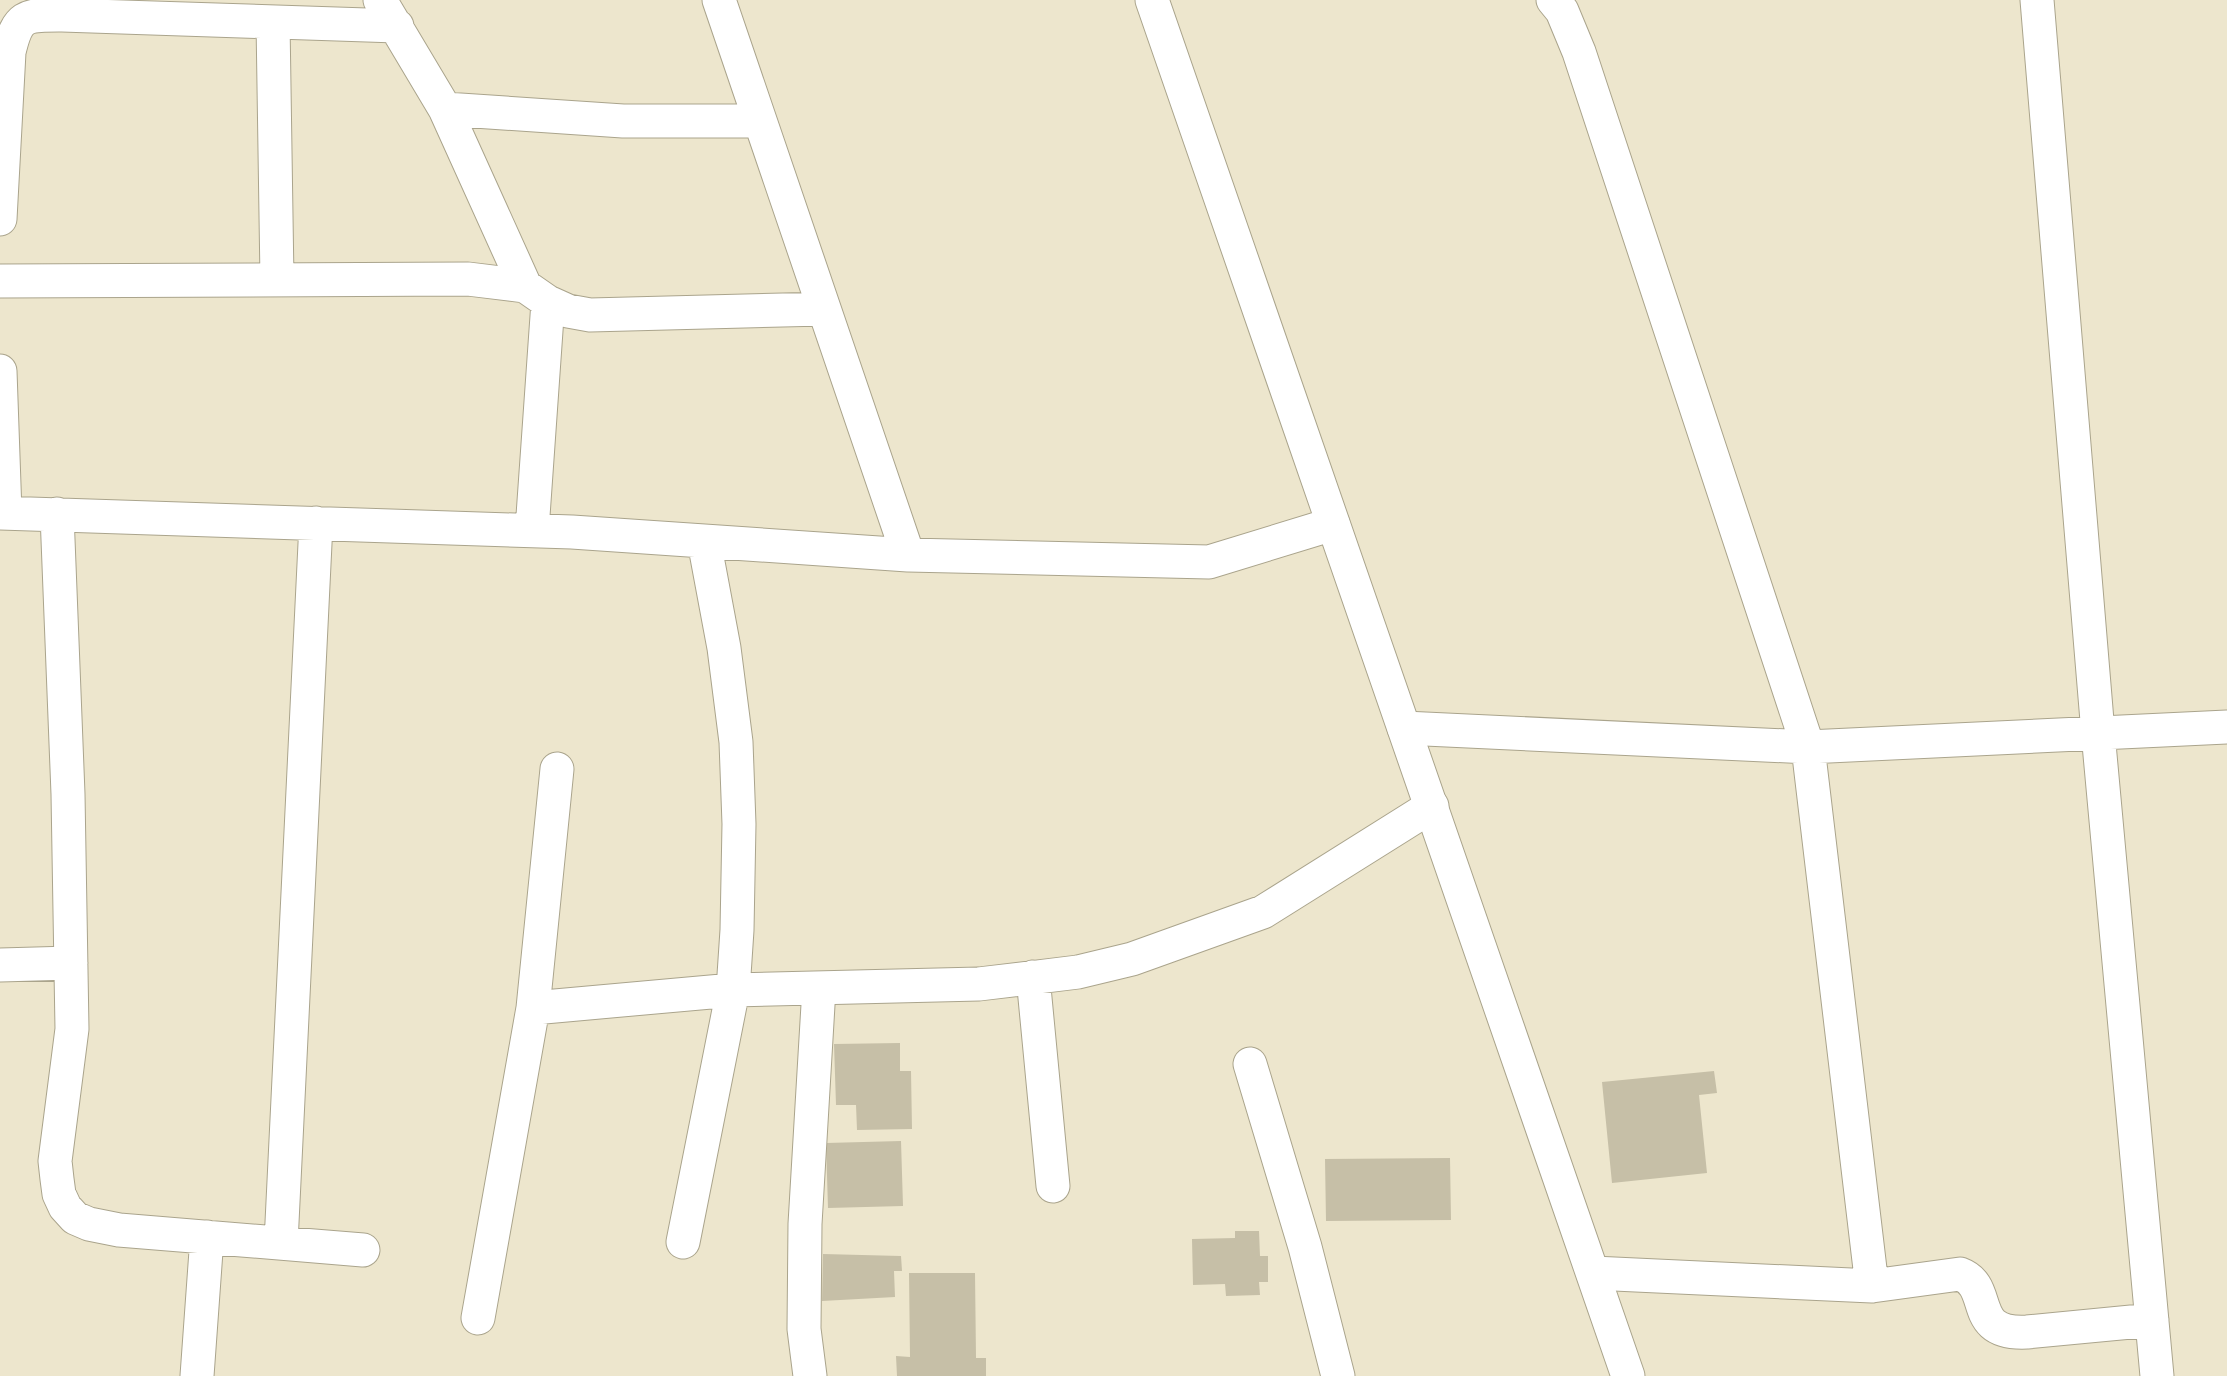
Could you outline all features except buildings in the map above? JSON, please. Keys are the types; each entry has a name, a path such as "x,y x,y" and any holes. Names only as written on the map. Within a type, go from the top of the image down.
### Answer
{"street":[{"path":"719,0 908,555"},
{"path":"1152,0 1628,1376"},
{"path":"1553,0 1562,11 1579,52 1808,747 1872,1287"},
{"path":"2037,0 2098,733 2157,1376"},
{"path":"0,219 9,52 16,26 24,19 37,15 62,15 273,22 388,13 445,109 537,294 532,530"},
{"path":"273,22 277,280"},
{"path":"445,109 623,121 759,121"},
{"path":"0,281 468,279 537,294 568,311 590,315 825,309"},
{"path":"0,371 3,513 532,530 908,555 1209,562 1333,524"},
{"path":"57,514 68,794 72,1029 55,1161 59,1194 65,1207 75,1218 89,1224 119,1230 363,1250"},
{"path":"281,1243 316,523"},
{"path":"683,1242 734,990 738,930 739,824 736,741 724,648 704,541"},
{"path":"1404,728 1808,747 2227,727"},
{"path":"478,1318 533,1008 557,769"},
{"path":"533,1008 734,990 979,984 1078,972 1132,959 1263,912 1432,806"},
{"path":"0,965 71,963"},
{"path":"1033,977 1053,1186"},
{"path":"810,1376 804,1329 805,1224 819,988"},
{"path":"1250,1064 1305,1247 1338,1376"},
{"path":"197,1376 207,1237"},
{"path":"1593,1273 1872,1287 1960,1274 1968,1277 1974,1283 1985,1314 1990,1322 2002,1330 2014,1332 2152,1320"}]}
